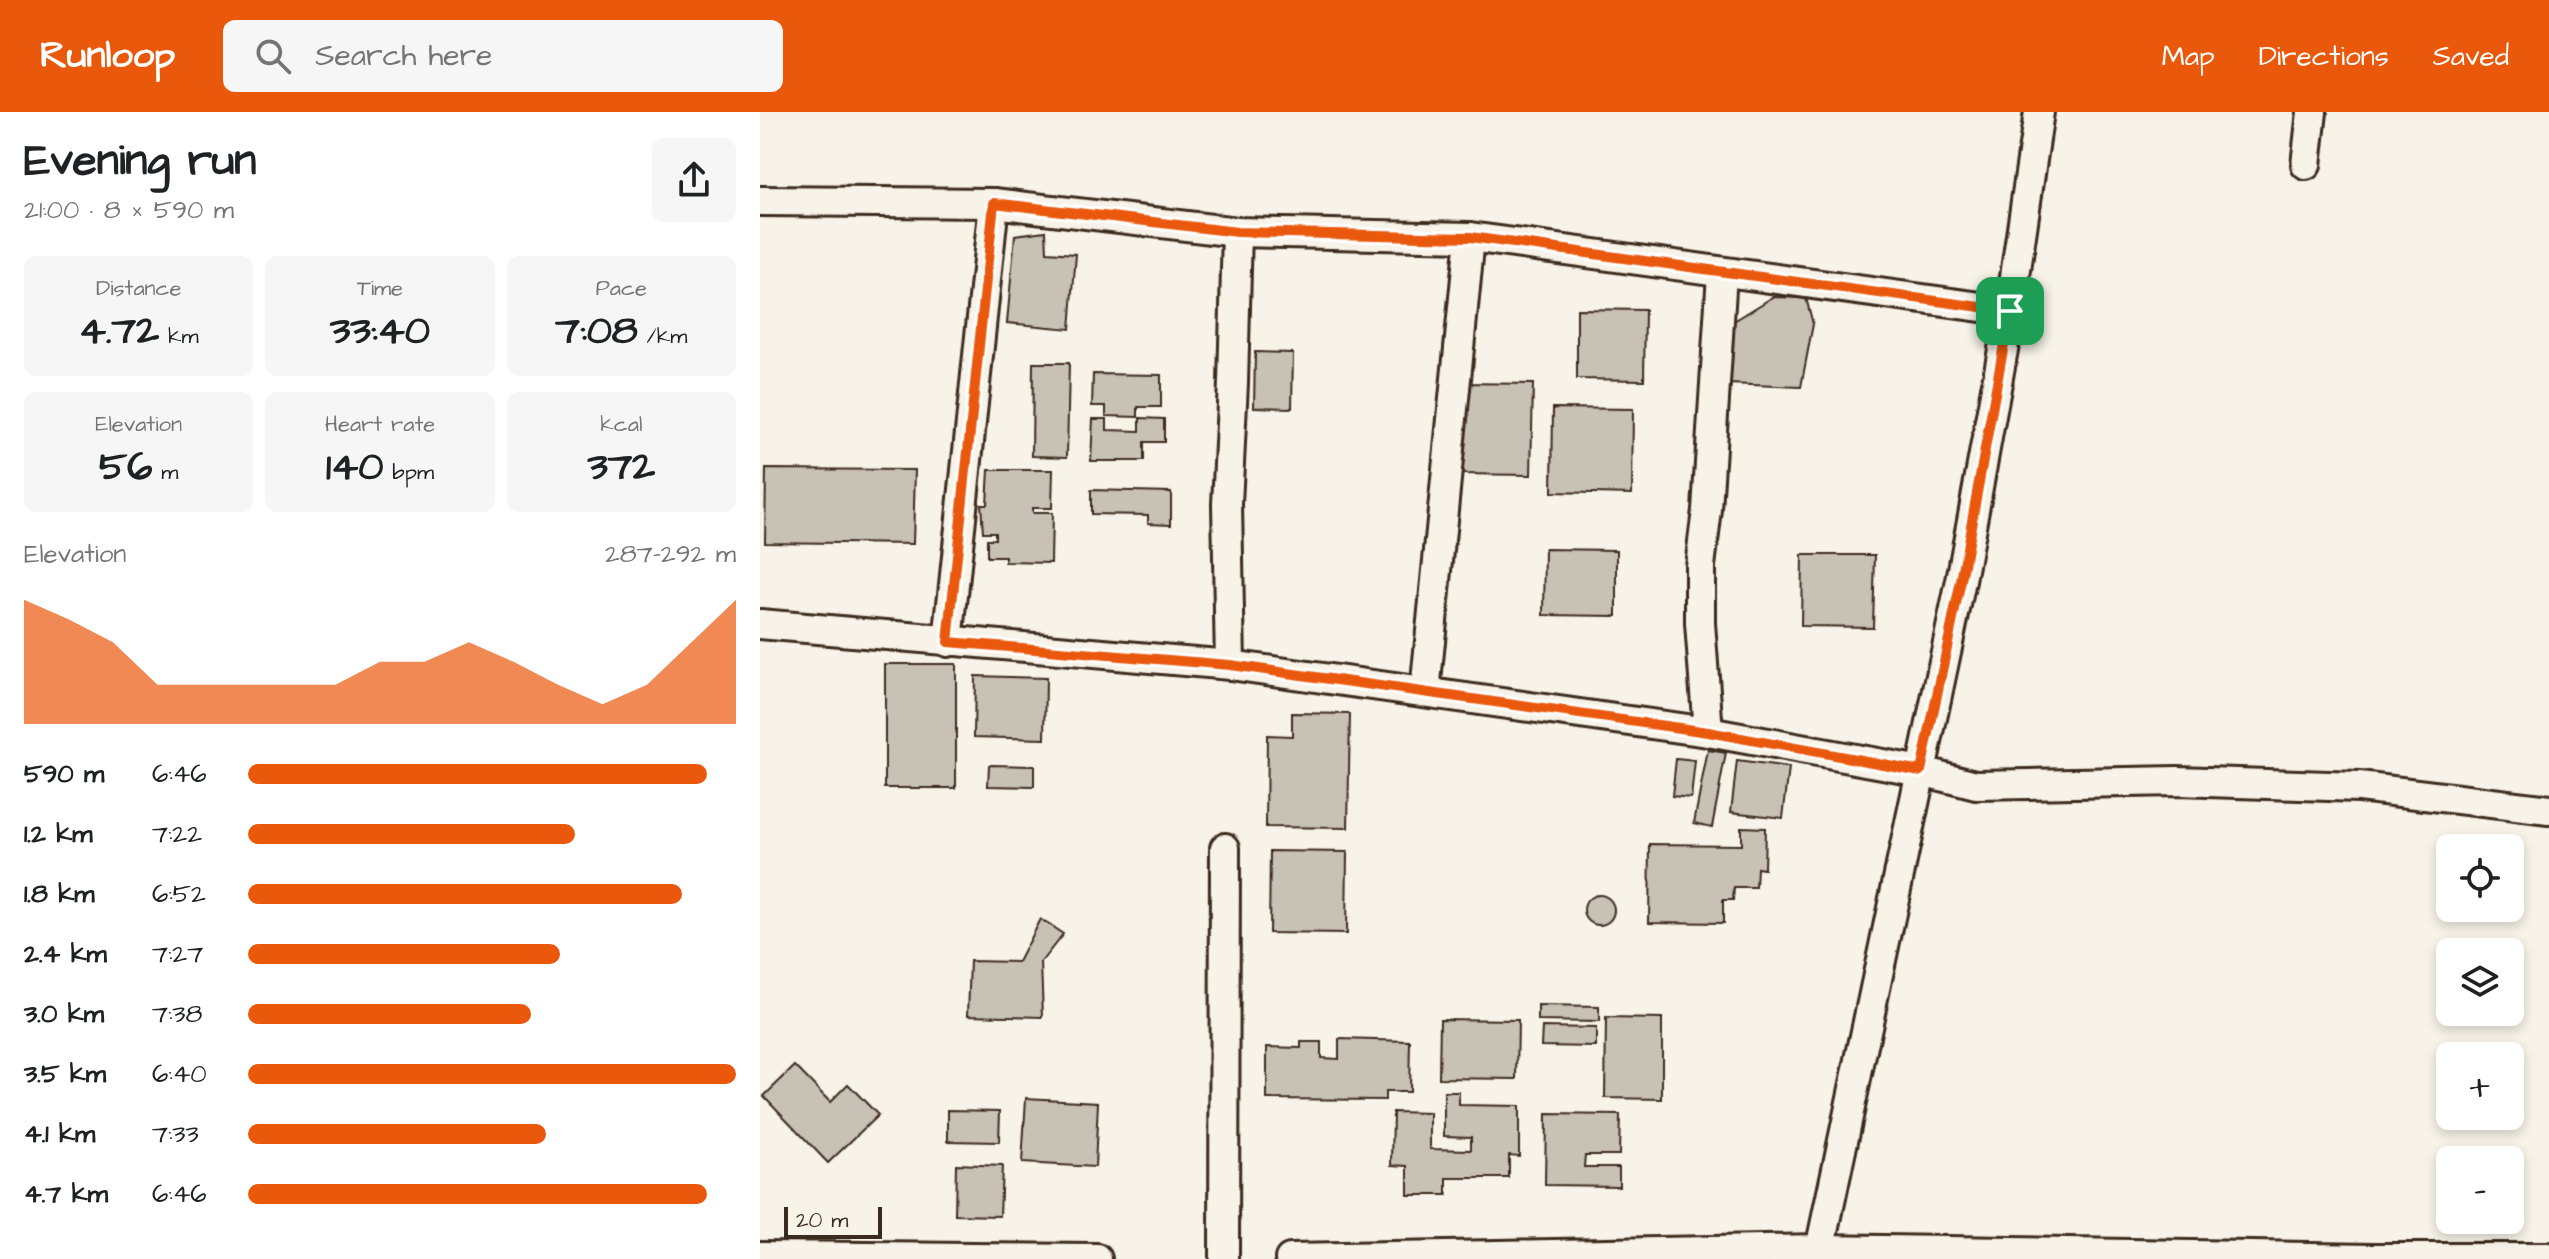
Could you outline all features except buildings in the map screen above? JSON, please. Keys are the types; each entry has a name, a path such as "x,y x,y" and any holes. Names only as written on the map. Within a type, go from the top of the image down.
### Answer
{"street":[{"path":"1819,1254 1961,581 2010,311 2039,112"},
{"path":"2306,165 2312,112"},
{"path":"760,201 994,203 1237,232 1470,237 2010,311"},
{"path":"948,642 994,203"},
{"path":"1230,665 1227,504 1237,232"},
{"path":"1425,692 1470,237"},
{"path":"1708,732 1700,623 1700,566 1707,510 1722,273"},
{"path":"760,624 1230,665 1708,732 1921,771 1976,785 2178,781 2359,787 2549,810"},
{"path":"1224,1259 1225,848"},
{"path":"1290,1259 1819,1254 2549,1258"},
{"path":"760,1256 1097,1259"}],"route":[{"path":"994,203 1237,232 1470,237 2010,311 1961,581 1921,771 1708,732 1230,665 948,642 994,203"}]}
